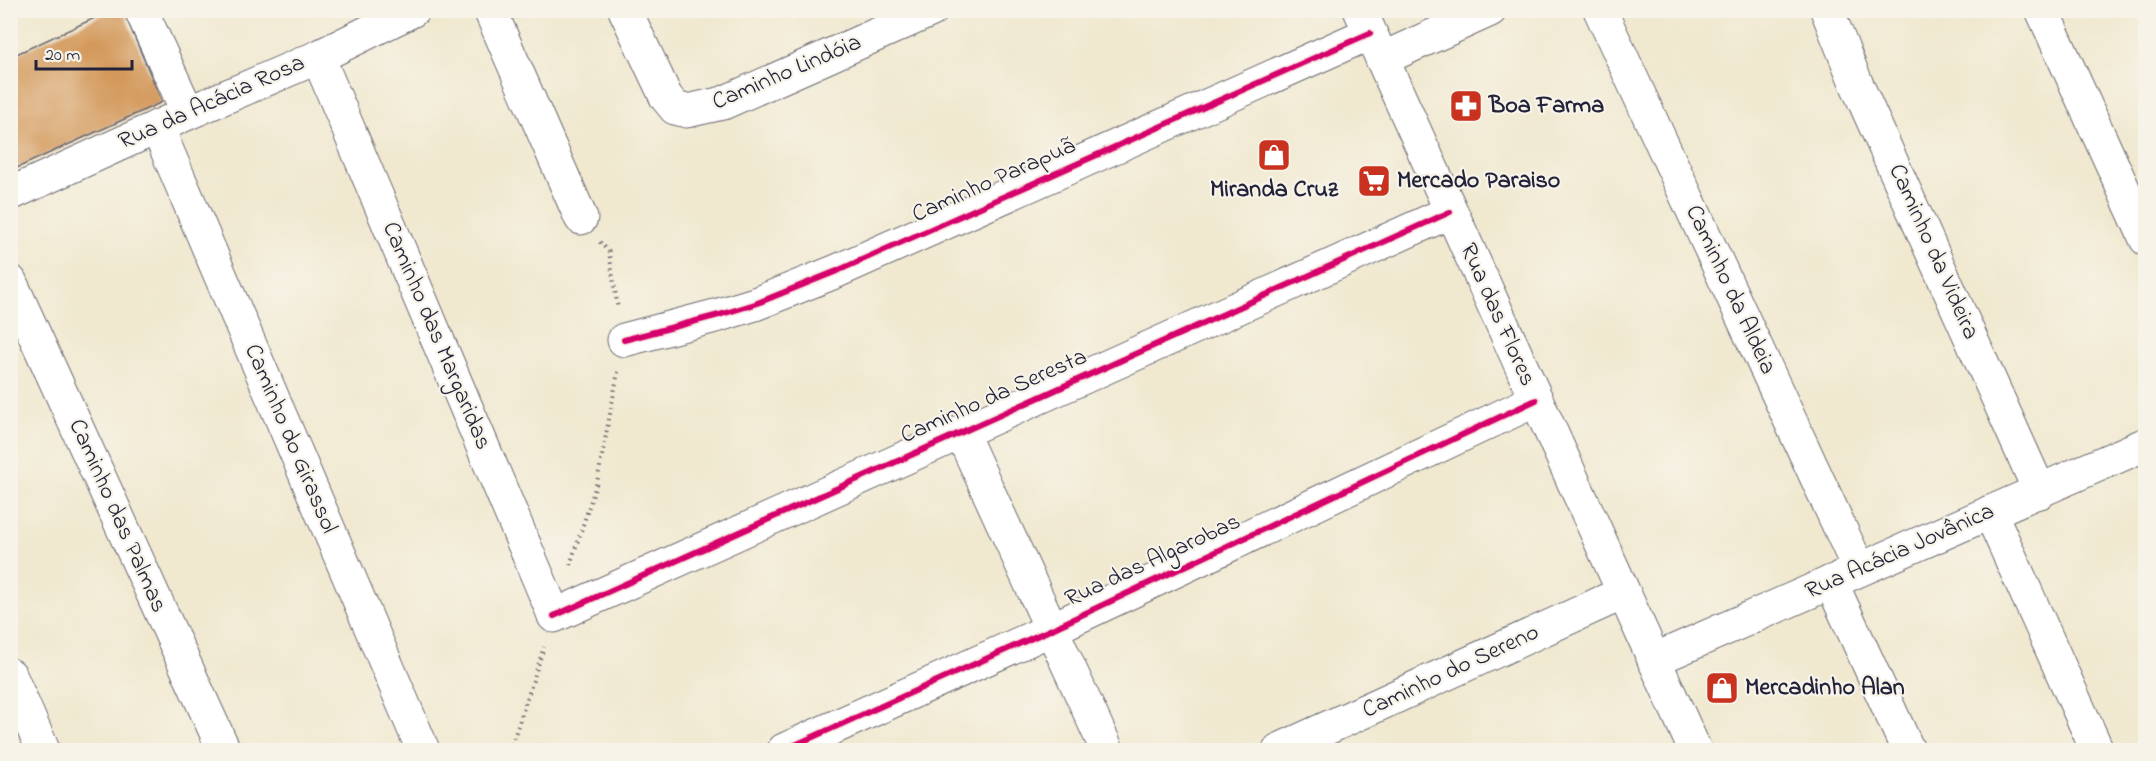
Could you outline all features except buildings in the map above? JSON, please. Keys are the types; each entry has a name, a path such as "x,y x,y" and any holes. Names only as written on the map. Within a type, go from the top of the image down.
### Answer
{"street":[{"path":"141,10 188,113"},
{"path":"490,10 581,218"},
{"name":"Caminho Lindóia","path":"625,10 666,97 675,108 687,111 723,103 932,10"},
{"name":"Caminho Parapuã","path":"624,340 755,304 837,271 1371,34 1490,10"},
{"name":"Caminho da Aldeia","path":"1600,10 1845,576 1908,750"},
{"name":"Caminho da Videira","path":"1827,10 1857,85 2040,492"},
{"path":"2042,10 2145,239"},
{"name":"Rua da Acácia Rosa","path":"10,194 318,57 392,15"},
{"name":"Rua das Flores","path":"1371,34 1695,750"},
{"name":"Caminho das Margaridas","path":"318,57 554,615"},
{"name":"Caminho do Girassol","path":"157,127 423,750"},
{"name":"Caminho da Seresta","path":"554,615 1450,212"},
{"name":"Caminho das Palmas","path":"10,281 224,750"},
{"name":"Rua das Algarobas","path":"784,750 1052,629 1536,400"},
{"path":"961,432 1107,750"},
{"name":"Rua Acácia Jovânica","path":"1654,660 2145,444"},
{"path":"1990,512 2097,750"},
{"name":"Caminho do Sereno","path":"1280,750 1623,593"},
{"path":"10,675 44,750"}],"path":[{"path":"569,567 597,482 624,340 609,252 581,218"},
{"path":"510,750 554,615"}],"cycle path":[{"path":"624,340 755,304 837,271 1370,33"},
{"path":"554,616 1450,212"},
{"path":"784,750 1052,629 1536,400"}],"place":[{"name":"Boa Farma","path":"1466,106"},
{"name":"Miranda Cruz","path":"1274,155"},
{"name":"Mercado Paraiso","path":"1374,181"},
{"name":"Mercadinho Alan","path":"1722,688"}]}
